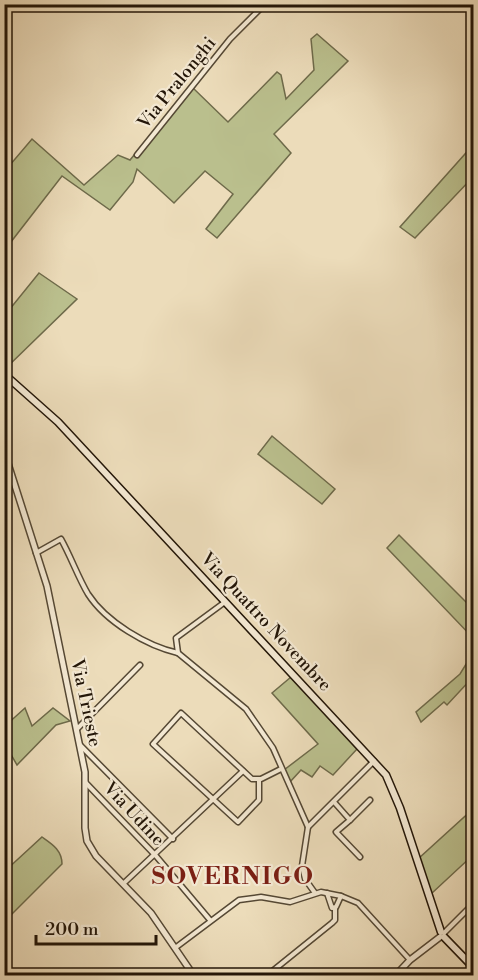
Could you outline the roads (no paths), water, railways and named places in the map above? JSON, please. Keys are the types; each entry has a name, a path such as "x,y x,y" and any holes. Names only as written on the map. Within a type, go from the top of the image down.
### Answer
{"main road":[{"name":"Via Quattro Novembre","path":"4,374 58,422 375,760 386,775 400,808 442,935 474,968"}],"street":[{"name":"Via Pralonghi","path":"137,154 230,39 265,4"},
{"name":"Via Trieste","path":"4,451 47,586 80,745 85,782 87,841 96,856 151,913 194,975"},
{"path":"36,553 62,539 87,592 97,606 135,634 156,646 178,653 252,716 273,748 308,827 303,873 315,893"},
{"path":"178,653 176,638 227,601"},
{"path":"77,729 140,665"},
{"path":"259,780 259,800 238,822 213,802 153,744 181,713 252,779 259,780 281,769"},
{"path":"80,745 173,839"},
{"path":"308,827 375,760"},
{"path":"124,883 156,856 243,771"},
{"name":"Via Udine","path":"85,782 156,856 210,920"},
{"path":"360,857 336,832 370,800"},
{"path":"334,802 350,820"},
{"path":"175,949 239,900 261,897 290,902 315,893 327,893 357,903 410,960"},
{"path":"327,893 330,904 335,908"},
{"path":"270,973 335,920 335,908 341,896"},
{"path":"395,975 442,935 474,903"}],"district":[{"name":"SOVERNIGO","path":"233,877"}]}
